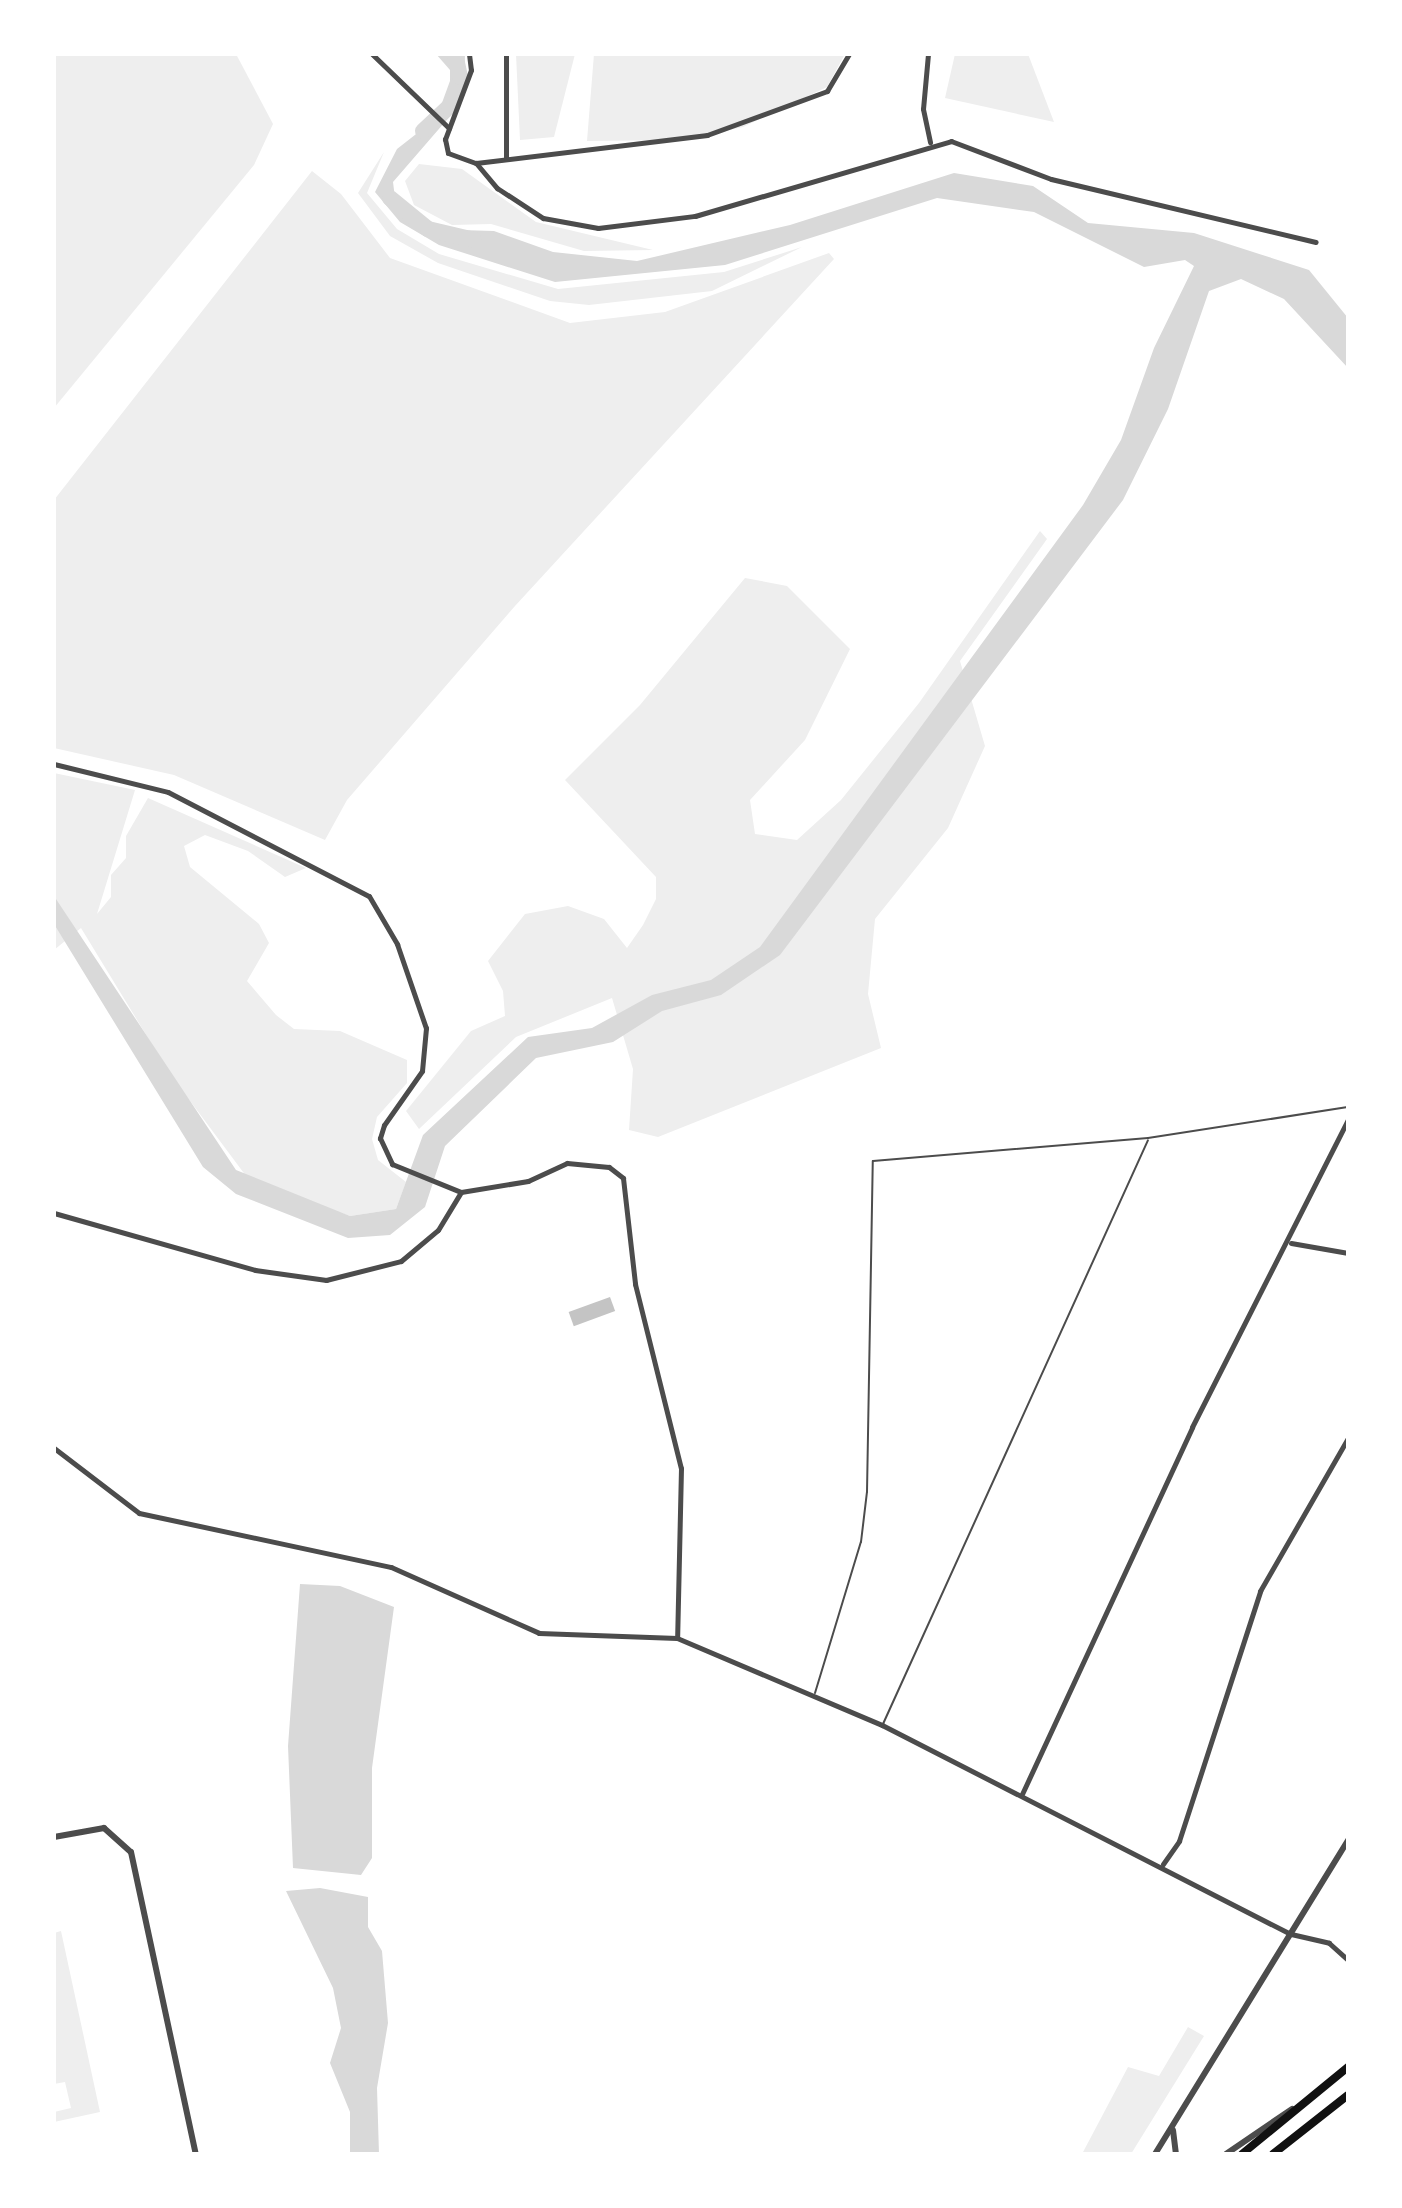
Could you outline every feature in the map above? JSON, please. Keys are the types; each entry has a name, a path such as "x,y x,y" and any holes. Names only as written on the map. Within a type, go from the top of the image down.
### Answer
{"highway":[{"path":"1242,2154 1348,2067"},
{"path":"1273,2154 1348,2095"}],"street":[{"path":"372,54 447,126"},
{"path":"469,54 471,70 447,126 448,153 476,163 707,135 817,96 836,81 849,54"},
{"path":"506,54 506,158"},
{"path":"928,54 923,109 930,142"},
{"path":"476,163 479,173 543,218 598,228 695,216 930,142 951,141 1051,179 1316,242"},
{"path":"54,764 168,792 369,896 397,944 426,1028 422,1071 384,1125 380,1138 392,1164 435,1187 461,1192 588,1162 623,1178 628,1200 635,1284 681,1468 677,1638"},
{"path":"1022,1794 1192,1427 1291,1243 1348,1120"},
{"path":"54,1213 255,1270 326,1280 401,1261 438,1230 461,1192"},
{"path":"1291,1243 1348,1253"},
{"path":"1163,1864 1179,1841 1260,1591 1348,1438"},
{"path":"54,1448 100,1489 151,1516 391,1567 539,1633 677,1638 882,1725 1163,1864 1291,1934 1329,1943 1348,1960"},
{"path":"54,1837 104,1828 131,1852 196,2154"},
{"path":"1155,2154 1348,1840"},
{"path":"1226,2154 1315,2093"},
{"path":"1175,2123 1176,2154"}],"lane":[{"path":"815,1694 861,1542 867,1492 873,1161 1148,1138 1348,1107"},
{"path":"882,1725 1148,1138"}],"shaded area":[{"path":"54,54 236,54 273,124 254,165 54,408"},
{"path":"436,54 465,54 464,80 451,115 393,182 396,206 425,229 494,231 553,252 637,261 790,225 954,173 1033,186 1088,223 1194,233 1309,270 1348,318 1348,368 1284,299 1241,279 1209,291 1168,409 1123,500 780,955 721,995 662,1011 613,1042 536,1058 445,1146 425,1207 390,1235 348,1238 236,1194 203,1167 54,924 54,896 236,1170 350,1216 396,1209 423,1135 528,1037 592,1028 652,995 711,980 760,947 1083,505 1121,440 1154,348 1194,266 1185,260 1144,267 1034,212 937,198 725,265 555,282 439,245 400,222 375,192 397,149 443,113 450,98 450,70"},
{"path":"516,54 575,54 554,137 520,140"},
{"path":"594,54 845,54 827,87 743,127 681,140 587,141"},
{"path":"955,54 1028,54 1054,122 945,98"},
{"path":"384,152 367,193 397,229 439,254 558,289 724,272 802,247 712,291 589,305 550,301 438,263 390,236 358,193"},
{"path":"419,164 462,169 536,222 653,250 584,251 491,224 452,225 414,205 405,181"},
{"path":"312,171 341,194 390,258 570,323 665,312 829,253 834,259 515,606 347,800 325,840 174,775 54,748 54,500"},
{"path":"1040,531 1047,539 960,661 985,746 948,828 875,919 868,994 881,1048 658,1137 629,1130 633,1069 612,998 516,1037 419,1129 406,1111 471,1031 505,1016 503,991 488,961 525,914 568,906 604,919 627,948 643,925 656,899 656,877 565,780 640,705 745,578 787,586 850,649 805,740 750,800 755,834 797,840 841,800 919,703"},
{"path":"54,773 135,790 97,914 111,897 111,875 126,858 126,836 148,798 306,868 285,877 248,851 205,835 184,846 190,867 259,924 269,943 247,981 276,1015 294,1029 340,1031 407,1060 407,1083 377,1117 372,1139 378,1160 406,1182 396,1209 350,1216 249,1180 170,1074 81,928 54,950"},
{"path":"300,1584 340,1586 394,1607 372,1768 372,1858 361,1875 293,1868 288,1746"},
{"path":"320,1888 368,1897 368,1927 382,1951 388,2023 377,2088 379,2154 350,2154 350,2112 330,2063 341,2028 333,1988 286,1891"},
{"path":"61,1931 100,2112 54,2122 54,2112 71,2108 65,2082 54,2084 54,1933"},
{"path":"1188,2027 1204,2036 1131,2154 1082,2154 1128,2067 1159,2076"}],"building":[{"path":"610,1297 615,1311 574,1326 569,1312"}],"waterway":[{"path":"423,131 449,107 460,77 455,54"},
{"path":"390,198 428,229 474,240"}]}
